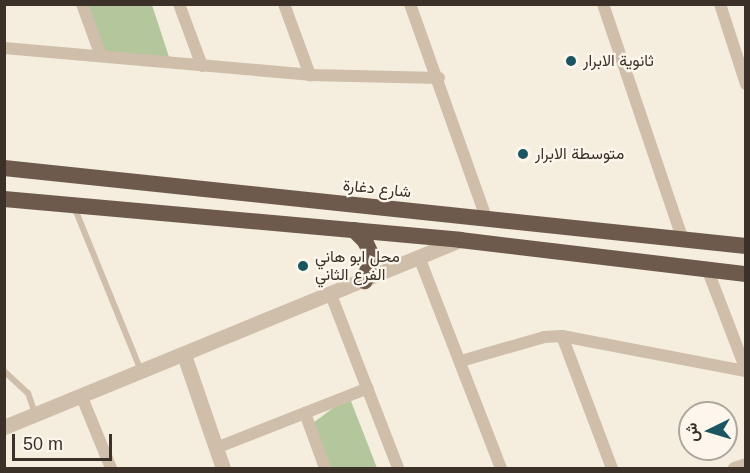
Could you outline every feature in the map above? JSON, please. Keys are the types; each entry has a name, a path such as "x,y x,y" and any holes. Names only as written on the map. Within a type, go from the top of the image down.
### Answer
{"highway":[{"name":"شارع دغارة","path":"4,168 682,237 746,246"},
{"path":"4,199 460,240 746,274"},
{"path":"436,238 441,226 440,213"},
{"path":"494,219 500,245"},
{"path":"354,230 365,241 371,254 365,281"}],"street":[{"path":"82,4 101,56"},
{"path":"179,4 202,66"},
{"path":"284,4 310,75"},
{"path":"410,4 494,219"},
{"path":"603,4 682,237"},
{"path":"720,4 746,84"},
{"path":"4,48 310,75 439,78"},
{"path":"4,427 331,295 460,240"},
{"path":"420,257 501,468"},
{"path":"708,271 746,371"},
{"path":"331,295 398,468"},
{"path":"461,361 544,337 562,336 746,371"},
{"path":"562,336 612,468"},
{"path":"184,355 223,468"},
{"path":"216,448 368,388"},
{"path":"81,395 111,468"},
{"path":"305,413 325,468"},
{"path":"734,468 746,464"}],"lane":[{"path":"73,204 141,372"},
{"path":"4,371 28,393 35,415"}],"green space":[{"path":"87,5 152,5 171,63 101,56"},
{"path":"349,396 377,468 325,468 309,426"}],"place":[{"name":"ثانوية الابرار","path":"571,61"},
{"name":"متوسطة الابرار","path":"523,154"},
{"name":"محل ابو هاني الفرع الثاني","path":"303,266"}]}
